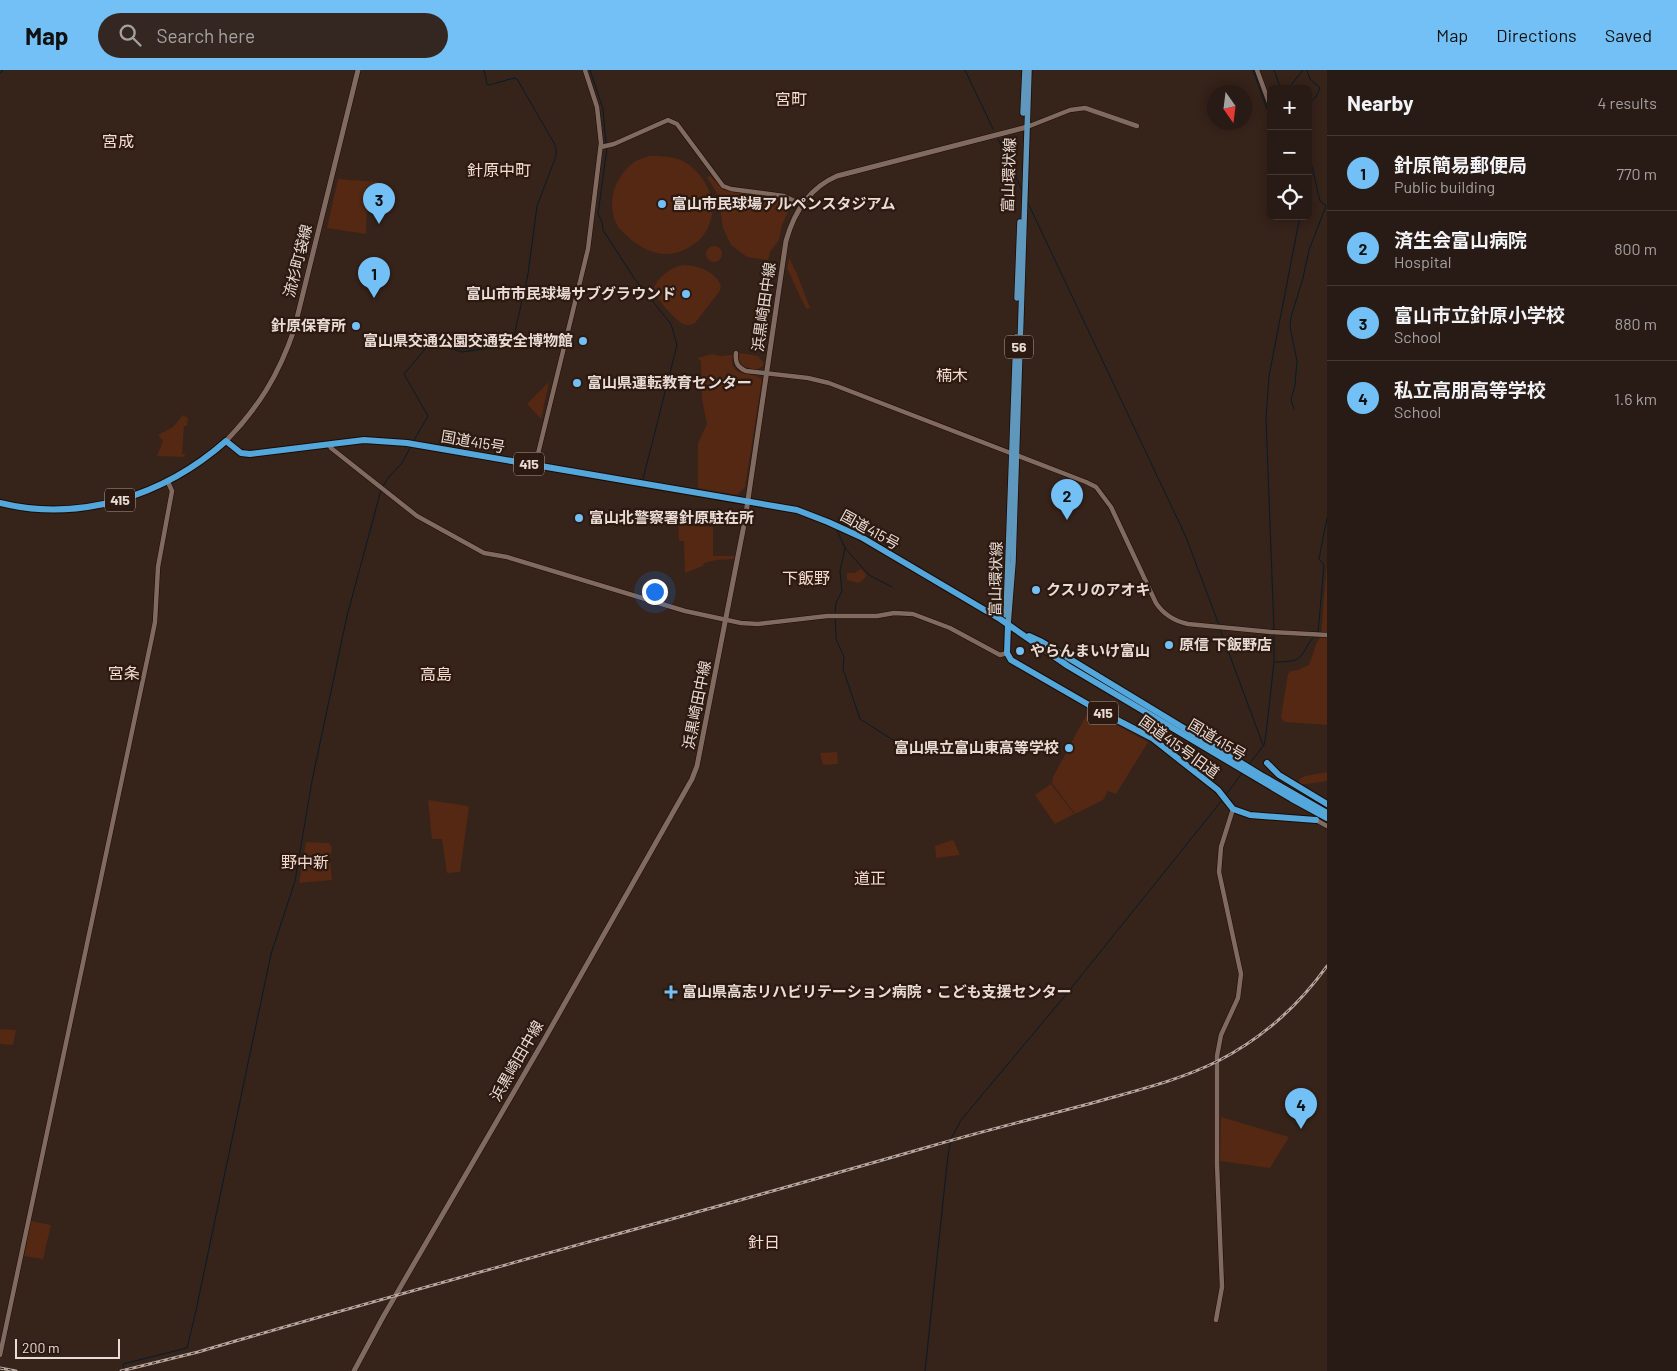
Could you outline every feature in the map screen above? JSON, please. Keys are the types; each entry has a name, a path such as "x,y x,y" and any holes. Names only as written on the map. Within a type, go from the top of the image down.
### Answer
{"highway":[{"name":"国道415号","path":"226,441 241,453 250,454 364,440 390,441 748,500 797,510 861,537 1008,625 1068,666 1326,815"},
{"name":"415","path":"0,503 29,508 64,509 106,504 132,497 168,482 194,466 226,441"},
{"path":"1007,653 1008,625"},
{"name":"国道415号旧道","path":"1007,653 1011,660 1020,667 1147,735 1220,793 1234,809"},
{"path":"1267,763 1280,775 1327,804"},
{"path":"1234,809 1256,816 1316,820"}],"main road":[{"name":"流杉町袋線","path":"226,441 268,389 287,351 294,330 358,70"},
{"name":"富山環状線","path":"1008,625 1013,562 1014,455 1025,127 1025,70"},
{"name":"富山環状線","path":"1025,127 1029,70"},
{"name":"浜黒崎田中線","path":"354,1371 383,1317 544,1040 692,779 697,766 748,500 786,241 790,226 801,204 814,190 827,180 837,176 1025,127"}],"street":[{"path":"534,466 588,249 601,147 599,117 585,70"},
{"path":"1257,70 1267,97"},
{"path":"1025,127 1070,110 1084,108 1137,126"},
{"path":"601,147 614,144 668,120 677,124 723,186 731,189 784,196 801,204"},
{"path":"736,353 737,364 740,368 829,382 1096,487 1111,506 1152,596 1166,615 1188,624 1327,635"},
{"path":"329,444 331,448 417,516 484,553 507,557 634,596 726,621 758,624 827,616 913,614 950,628 1000,655 1007,653"},
{"path":"0,1355 153,629 158,567 172,492 168,482"},
{"path":"1216,1320 1222,1287 1217,1164 1218,1056 1221,1035 1238,998 1241,974 1219,872 1221,847 1234,809"},
{"path":"1316,820 1327,826"}],"shaded area":[{"name":"富山市民球場アルペンスタジアム","path":"649,156 671,157 683,161 703,179 711,195 712,213 706,231 694,244 678,252 661,254 638,245 620,230 614,217 612,200 616,184 626,170 634,163"},
{"path":"710,176 724,190 783,199 792,203 782,225 779,240 770,252 768,260 747,257 731,245 723,228 718,195 707,177"},
{"path":"338,179 379,182 379,191 372,192 371,205 367,205 366,234 327,228"},
{"path":"714,246 722,254 714,262 706,254"},
{"path":"789,258 810,308 806,309 787,268"},
{"name":"富山市市民球場サブグラウンド","path":"684,265 706,270 715,277 721,286 719,292 695,323 689,325 683,324 675,318 661,303 653,289 658,280 666,273"},
{"path":"740,353 758,356 763,362 763,366 757,370 744,366 739,360 738,356"},
{"path":"713,354 720,356 732,355 732,363 737,371 762,379 745,487 737,495 698,488 698,443 707,424 702,399 701,361 697,358"},
{"path":"549,382 541,419 527,404"},
{"path":"183,415 188,418 187,426 184,426 182,454 185,454 184,457 157,456 163,441 158,435 173,427"},
{"path":"678,525 713,527 713,556 735,556 734,559 704,563 703,566 685,573 684,541 679,541"},
{"path":"1327,564 1327,725 1284,722 1281,717 1288,674 1290,671 1309,665 1321,636"},
{"path":"861,569 866,574 865,578 859,583 847,580 847,573 854,573"},
{"path":"1089,710 1148,742 1116,794 1108,791 1103,800 1075,814 1052,783 1053,777"},
{"path":"837,752 838,764 823,765 820,753"},
{"path":"1327,772 1327,781 1300,785 1299,779 1305,776"},
{"path":"1051,784 1074,814 1055,824 1035,795"},
{"path":"428,800 469,807 460,872 447,873 442,839 432,839"},
{"path":"952,840 960,855 936,858 935,846"},
{"path":"306,842 329,843 332,848 330,858 332,880 299,883"},
{"path":"0,1029 16,1030 13,1045 0,1044"},
{"path":"1221,1117 1289,1137 1270,1168 1220,1161"},
{"path":"31,1221 51,1225 43,1259 24,1256"}],"waterway":[{"path":"0,73 3,70"},
{"path":"413,442 428,416 404,374 431,342 462,352 512,345 528,274 537,206 556,156 554,143 517,79 514,78 489,85 487,84 484,70"},
{"path":"590,70 603,109 606,144"},
{"path":"965,70 993,129"},
{"path":"1253,70 1267,109"},
{"path":"1274,70 1280,85"},
{"path":"1291,85 1303,70"},
{"path":"1307,70 1310,79 1320,88 1312,100"},
{"path":"998,139 1022,190"},
{"path":"607,148 598,214 603,230 634,278 671,324 677,345 643,479"},
{"path":"1294,409 1291,400 1295,385 1297,361 1290,327 1291,317 1309,250 1326,206 1320,201 1312,166"},
{"path":"1027,201 1186,537 1219,625"},
{"path":"1274,630 1266,418 1269,376 1299,220"},
{"path":"124,1371 123,1364 187,1348 271,954 295,881 312,781 347,616 381,490 388,478 402,463 411,446"},
{"path":"1318,633 1324,565 1319,559 1327,518"},
{"path":"837,530 845,548 869,575 892,587"},
{"path":"845,548 840,571 842,591 836,603 835,613 836,639 844,657 843,669 860,719 893,740"},
{"path":"1220,629 1263,745"},
{"path":"1249,764 1264,745 1274,662 1274,634"},
{"path":"1275,662 1288,662 1298,659 1315,636"},
{"path":"1225,796 1242,773"},
{"path":"925,1371 951,1139 961,1120 1064,997 1223,799"}],"railway":[{"path":"121,1371 198,1352 950,1141 1147,1088 1218,1061 1264,1032 1292,1007 1327,966"},
{"path":"0,1368 16,1371"}],"place":[{"name":"富山市民球場アルペンスタジアム","path":"662,204"},
{"name":"富山市立針原小学校","path":"379,224"},
{"name":"富山市市民球場サブグラウンド","path":"686,294"},
{"name":"針原簡易郵便局","path":"374,298"},
{"name":"針原保育所","path":"356,326"},
{"name":"富山県交通公園交通安全博物館","path":"583,341"},
{"name":"富山県運転教育センター","path":"577,383"},
{"name":"富山北警察署針原駐在所","path":"579,518"},
{"name":"済生会富山病院","path":"1067,520"},
{"name":"クスリのアオキ","path":"1036,590"},
{"name":"原信 下飯野店","path":"1169,645"},
{"name":"やらんまいけ富山","path":"1020,651"},
{"name":"富山県立富山東高等学校","path":"1069,748"},
{"name":"富山県高志リハビリテーション病院・こども支援センター","path":"671,992"},
{"name":"私立高朋高等学校","path":"1301,1129"}],"district":[{"name":"宮町","path":"791,99"},
{"name":"宮成","path":"118,141"},
{"name":"針原中町","path":"499,170"},
{"name":"楠木","path":"952,375"},
{"name":"下飯野","path":"806,578"},
{"name":"宮条","path":"124,673"},
{"name":"高島","path":"436,674"},
{"name":"野中新","path":"305,862"},
{"name":"道正","path":"870,878"},
{"name":"針日","path":"764,1242"}]}
